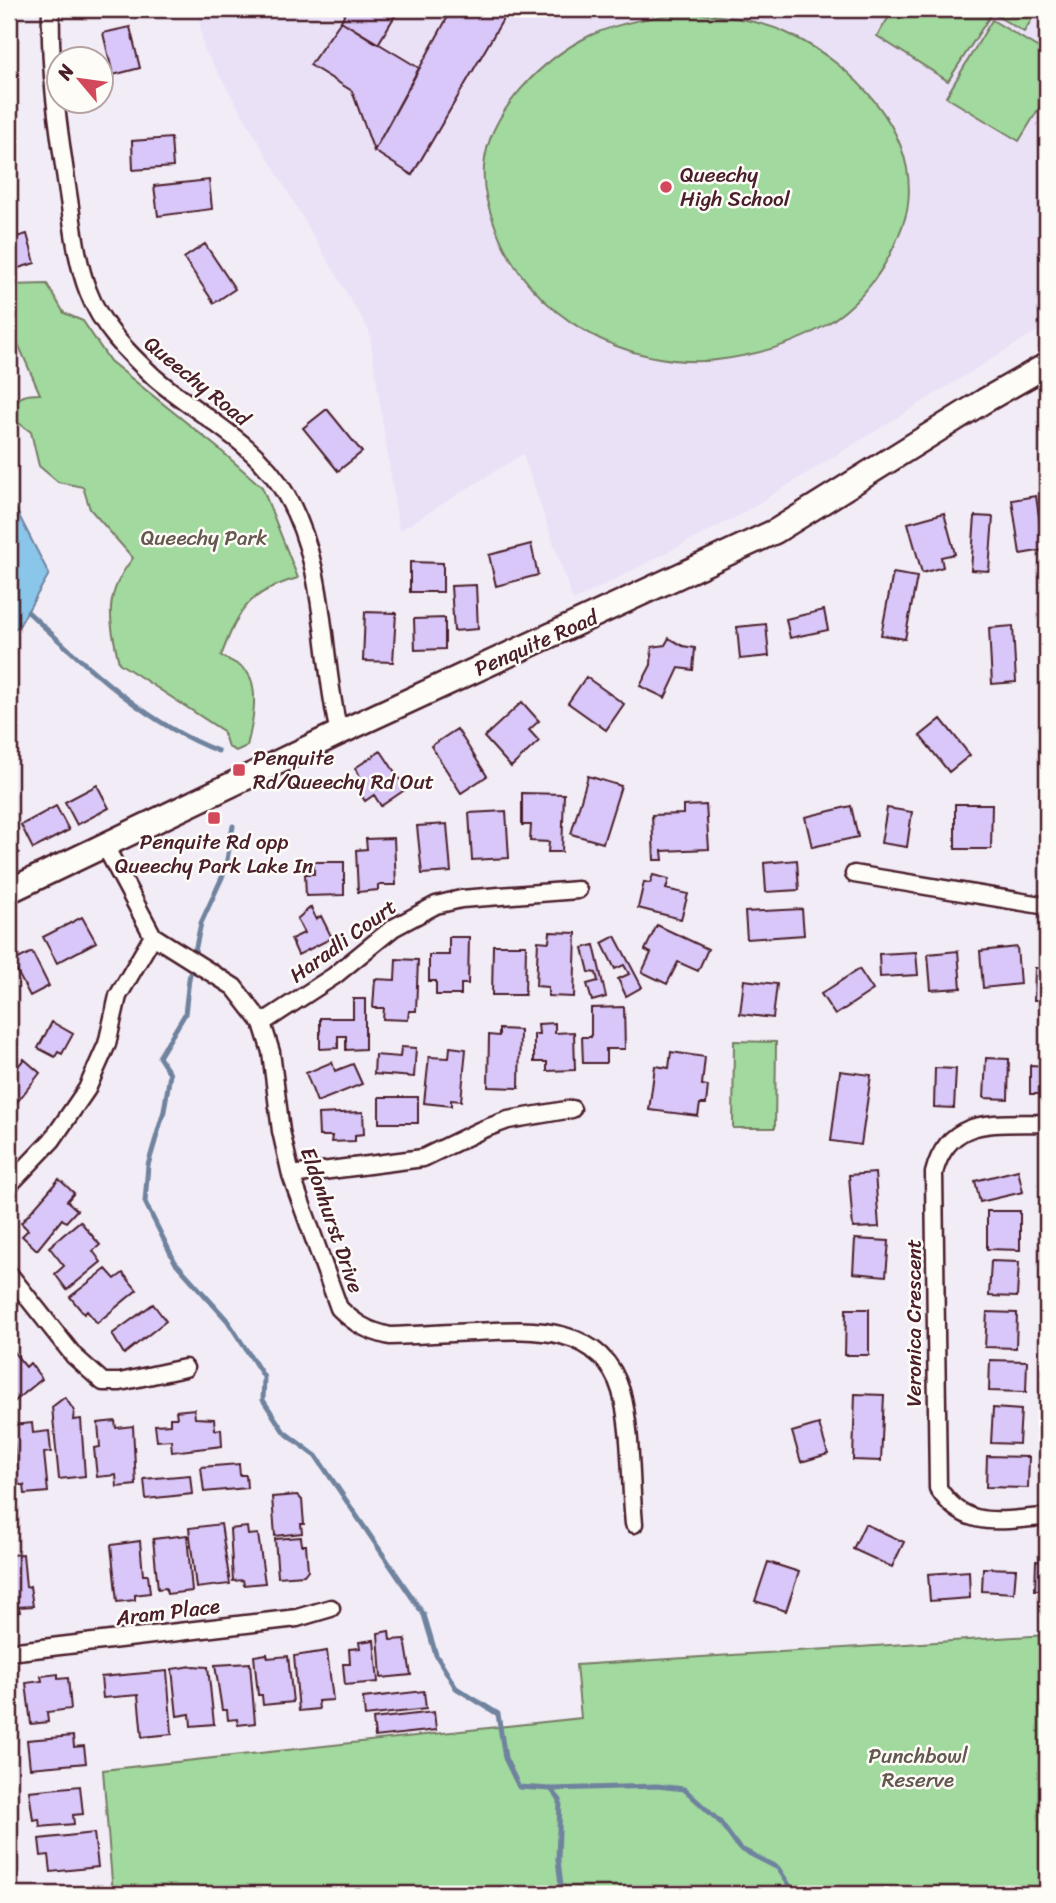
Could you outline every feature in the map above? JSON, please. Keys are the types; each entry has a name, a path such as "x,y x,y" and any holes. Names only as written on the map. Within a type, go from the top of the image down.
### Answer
{"street":[{"name":"Queechy Road","path":"51,9 50,40 64,165 78,260 88,292 121,345 157,379 247,449 284,490 310,550 320,590 329,690 339,733"},
{"name":"Penquite Road","path":"9,891 339,733 776,531 984,401 1047,365"},
{"name":"Eldonhurst Drive","path":"106,846 153,936 234,987 262,1023 271,1052 281,1131 291,1175 327,1281 339,1308 354,1323 371,1332 390,1336 525,1329 548,1331 570,1336 603,1358 621,1390 634,1524"},
{"path":"854,874 1047,906"},
{"name":"Haradli Court","path":"262,1023 334,976 393,928 436,905 461,898 578,890"},
{"path":"9,1185 52,1140 87,1089 107,1044 118,996 153,936"},
{"path":"291,1175 423,1158 508,1120 572,1109"},
{"name":"Veronica Crescent","path":"1047,1122 964,1130 949,1139 938,1156 933,1173 938,1488 948,1504 963,1515 979,1521 1047,1517"},
{"path":"9,1274 74,1356 103,1382 120,1382 185,1368"},
{"name":"Aram Place","path":"9,1652 297,1618 331,1608"}],"shaded area":[{"name":"Queechy High School","path":"197,9 1047,9 1047,325 738,516 573,601 523,454 399,531 369,331 204,49"}],"green space":[{"path":"894,9 980,9 990,16 948,81 877,36"},
{"path":"985,9 1038,9 1024,32"},
{"path":"685,13 766,25 791,35 836,63 876,103 891,126 902,150 908,177 908,204 903,225 881,270 864,293 823,327 799,339 746,355 717,360 683,361 649,356 616,346 585,331 557,312 532,288 512,261 494,223 484,184 488,146 496,126 521,89 555,57 591,35 614,27"},
{"path":"992,20 1047,53 1047,95 1019,141 946,97"},
{"name":"Queechy Park","path":"47,284 64,313 83,321 110,361 262,487 298,578 267,589 256,596 240,614 221,656 245,670 253,686 254,706 247,746 236,751 228,747 223,731 119,663 111,608 117,584 133,558 90,509 83,487 58,482 39,466 31,432 16,421 12,407 15,403 24,396 40,394 16,339 9,332 9,285"},
{"path":"734,1041 776,1042 775,1128 733,1128"},
{"name":"Punchbowl Reserve","path":"1047,1635 1047,1894 113,1894 103,1770 581,1718 576,1665"}],"water":[{"path":"9,496 49,574 19,626 9,632"}],"building":[{"path":"347,9 399,9 378,44 341,21"},
{"path":"446,9 509,9 412,175 374,151 451,11"},
{"path":"341,21 419,68 374,151 352,91 310,65"},
{"path":"130,27 140,68 116,74 116,46 106,46 103,33"},
{"path":"171,138 173,167 133,170 132,141"},
{"path":"209,180 212,209 158,216 154,186"},
{"path":"27,234 35,263 9,271 9,239"},
{"path":"205,244 235,289 214,303 184,258"},
{"path":"327,409 362,452 338,471 303,428"},
{"path":"1036,496 1044,550 1020,554 1012,500"},
{"path":"944,513 955,554 941,557 943,567 922,573 908,523"},
{"path":"975,516 993,517 989,571 971,570"},
{"path":"531,544 538,575 496,586 489,555"},
{"path":"410,562 443,563 443,592 410,592"},
{"path":"893,573 917,577 905,639 881,635"},
{"path":"476,585 478,629 454,631 451,586"},
{"path":"824,610 828,630 790,638 786,619"},
{"path":"365,612 396,613 393,662 363,661"},
{"path":"445,618 445,649 415,650 414,619"},
{"path":"766,624 769,656 740,659 737,627"},
{"path":"1013,626 1016,682 992,684 989,628"},
{"path":"669,638 683,646 695,648 693,670 679,668 665,698 640,686 651,665 652,647 665,645"},
{"path":"586,677 624,704 606,730 568,703"},
{"path":"522,702 539,721 529,730 539,741 511,767 484,737"},
{"path":"941,719 970,755 949,772 920,736"},
{"path":"457,729 487,776 461,793 431,746"},
{"path":"381,751 406,789 381,806 374,795 365,801 354,784 361,778 355,768"},
{"path":"588,776 621,786 603,843 571,834"},
{"path":"97,785 109,808 77,825 65,802"},
{"path":"522,793 564,794 562,852 548,852 549,842 530,841 531,825 522,825"},
{"path":"955,804 992,804 991,849 955,849"},
{"path":"706,805 709,849 662,851 663,860 654,860 652,815 683,814 683,806"},
{"path":"56,806 69,830 33,849 21,825"},
{"path":"851,806 858,837 812,847 805,817"},
{"path":"887,808 912,812 907,847 881,843"},
{"path":"506,811 509,858 472,860 469,813"},
{"path":"447,824 451,872 422,874 417,826"},
{"path":"9,833 19,853 9,859"},
{"path":"394,838 396,885 378,885 378,890 358,892 356,850 367,849 366,839"},
{"path":"797,860 799,890 766,892 764,863"},
{"path":"314,862 344,862 344,895 306,896 305,874 314,874"},
{"path":"653,875 669,879 666,889 688,894 681,919 638,908 644,882 650,883"},
{"path":"311,907 316,919 321,916 332,938 298,955 291,939 304,933 297,919"},
{"path":"802,909 804,935 747,939 745,912"},
{"path":"82,917 96,942 57,963 43,937"},
{"path":"657,925 708,949 698,971 678,962 667,984 642,972 651,953 645,950"},
{"path":"550,932 576,933 574,997 548,996 548,987 536,986 538,941 549,942"},
{"path":"615,936 642,987 626,996 618,979 629,974 624,965 615,969 602,943"},
{"path":"449,937 469,937 468,984 461,984 461,995 436,995 436,981 429,981 429,955 449,955"},
{"path":"493,945 526,945 525,995 492,995"},
{"path":"594,945 606,997 592,1001 587,984 598,981 596,973 589,972 583,948"},
{"path":"1017,947 1020,984 983,988 980,951"},
{"path":"958,951 961,988 931,990 928,954"},
{"path":"32,952 49,986 30,996 12,962"},
{"path":"916,952 918,975 880,977 879,954"},
{"path":"396,959 418,960 416,1011 409,1011 408,1020 383,1019 384,1008 373,1008 375,979 395,980"},
{"path":"1035,968 1047,968 1047,1000 1034,1000"},
{"path":"859,969 873,990 835,1015 821,994"},
{"path":"744,980 777,984 773,1018 740,1014"},
{"path":"353,999 365,999 365,1049 346,1050 346,1036 338,1036 338,1048 320,1049 320,1018 353,1018"},
{"path":"624,1007 625,1049 606,1049 606,1063 583,1063 582,1037 591,1037 591,1008"},
{"path":"52,1022 73,1034 62,1054 58,1052 55,1057 38,1048"},
{"path":"555,1023 555,1033 574,1032 575,1070 547,1071 547,1062 534,1062 534,1034 539,1034 538,1024"},
{"path":"499,1029 520,1030 519,1088 488,1087 489,1035 499,1036"},
{"path":"401,1047 416,1048 414,1077 374,1074 375,1055 400,1057"},
{"path":"450,1047 466,1049 461,1101 451,1100 451,1106 424,1103 429,1057 449,1058"},
{"path":"671,1052 705,1057 702,1085 708,1086 706,1104 700,1104 698,1116 649,1110 655,1066 669,1068"},
{"path":"986,1058 1009,1059 1008,1099 984,1098"},
{"path":"24,1059 40,1073 14,1106 9,1102 9,1077"},
{"path":"332,1062 335,1071 353,1064 362,1084 317,1102 306,1073"},
{"path":"1030,1065 1047,1066 1047,1094 1030,1094"},
{"path":"935,1068 956,1069 954,1108 934,1107"},
{"path":"840,1071 871,1075 861,1145 831,1141"},
{"path":"379,1097 418,1097 418,1123 379,1123"},
{"path":"363,1112 364,1134 355,1135 355,1141 331,1142 332,1136 319,1136 318,1114"},
{"path":"1018,1170 1023,1192 980,1202 975,1181"},
{"path":"875,1173 879,1227 853,1228 849,1175"},
{"path":"59,1179 74,1193 67,1201 77,1210 66,1222 62,1219 37,1250 22,1236 28,1230 21,1223"},
{"path":"987,1211 1020,1211 1020,1250 987,1249"},
{"path":"80,1221 100,1245 93,1251 101,1262 67,1290 55,1274 64,1266 49,1247"},
{"path":"855,1239 889,1241 886,1276 853,1273"},
{"path":"991,1261 1019,1262 1017,1297 989,1296"},
{"path":"106,1269 115,1279 123,1273 137,1290 97,1323 87,1311 84,1314 70,1297"},
{"path":"153,1304 166,1321 124,1354 112,1334"},
{"path":"846,1309 869,1309 869,1355 845,1355"},
{"path":"987,1312 1017,1313 1016,1348 985,1347"},
{"path":"11,1349 26,1367 30,1363 42,1379 9,1406"},
{"path":"990,1360 1027,1361 1026,1392 989,1391"},
{"path":"855,1394 884,1395 881,1461 853,1460"},
{"path":"65,1397 74,1411 73,1420 81,1419 85,1476 59,1479 52,1407"},
{"path":"993,1408 1021,1410 1019,1444 991,1443"},
{"path":"194,1409 195,1418 214,1419 215,1430 221,1429 222,1446 172,1452 171,1440 157,1441 155,1425 170,1424 170,1418 177,1418 176,1411"},
{"path":"115,1421 116,1428 133,1426 136,1485 117,1487 116,1475 97,1477 94,1448 100,1447 98,1423"},
{"path":"32,1423 33,1433 49,1431 51,1452 44,1453 48,1492 25,1494 24,1485 19,1485 12,1425"},
{"path":"819,1424 828,1454 801,1462 792,1432"},
{"path":"987,1456 1029,1457 1028,1488 986,1487"},
{"path":"239,1464 240,1475 246,1475 247,1488 204,1492 201,1467"},
{"path":"190,1475 192,1494 146,1499 144,1479"},
{"path":"297,1495 302,1500 302,1533 275,1536 272,1497"},
{"path":"221,1524 230,1584 196,1588 189,1528"},
{"path":"865,1524 904,1542 892,1567 853,1549"},
{"path":"247,1527 248,1535 258,1534 265,1583 244,1585 243,1580 233,1581 230,1529"},
{"path":"187,1535 192,1591 167,1594 166,1588 158,1589 153,1539"},
{"path":"301,1537 302,1545 306,1545 308,1570 304,1575 278,1577 275,1539"},
{"path":"140,1541 143,1575 148,1575 150,1593 135,1595 135,1600 117,1602 111,1545"},
{"path":"23,1554 26,1587 30,1586 33,1606 19,1607 20,1612 9,1614 9,1555"},
{"path":"1036,1561 1047,1562 1047,1590 1035,1590"},
{"path":"768,1562 799,1572 786,1611 755,1601"},
{"path":"983,1568 1016,1569 1014,1593 982,1591"},
{"path":"969,1571 970,1598 930,1601 928,1574"},
{"path":"389,1631 390,1640 405,1639 411,1675 381,1678 378,1633"},
{"path":"374,1640 378,1682 345,1685 343,1664 350,1664 349,1649 360,1648 359,1642"},
{"path":"327,1651 333,1700 318,1701 319,1709 299,1711 294,1656"},
{"path":"267,1654 268,1658 288,1656 293,1702 263,1705 262,1695 258,1695 254,1656"},
{"path":"250,1663 255,1723 238,1725 237,1719 228,1720 227,1710 222,1710 215,1665"},
{"path":"208,1667 214,1724 191,1726 190,1714 177,1716 172,1669"},
{"path":"167,1671 172,1734 142,1737 138,1695 103,1698 101,1677"},
{"path":"58,1674 58,1679 68,1678 71,1709 47,1712 48,1722 31,1724 26,1683 42,1681 41,1676"},
{"path":"424,1691 426,1709 365,1716 363,1698"},
{"path":"434,1712 436,1730 375,1737 373,1719"},
{"path":"73,1736 74,1747 84,1746 86,1763 30,1768 27,1740"},
{"path":"80,1786 83,1814 73,1815 74,1824 40,1827 39,1819 33,1820 29,1791"},
{"path":"94,1833 98,1867 51,1872 49,1855 41,1856 39,1839"},
{"path":"79,1889 80,1894 50,1894 50,1891"}],"waterway":[{"path":"28,612 94,672 141,709 191,739 218,751"},
{"path":"233,826 225,871 201,923 189,979 185,1014 159,1057 170,1074 164,1111 148,1165 145,1202 175,1262 227,1320 264,1377 263,1400 284,1432 316,1456 424,1615 436,1655 456,1688 498,1714 505,1758 519,1787 551,1789 657,1786 684,1789 720,1822 739,1848 778,1868 795,1894"},
{"path":"551,1789 560,1800 558,1860 562,1894"}],"place":[{"name":"Queechy High School","path":"666,187"},
{"name":"Penquite Rd/Queechy Rd Out","path":"239,770"},
{"name":"Penquite Rd opp Queechy Park Lake In","path":"214,818"}]}
